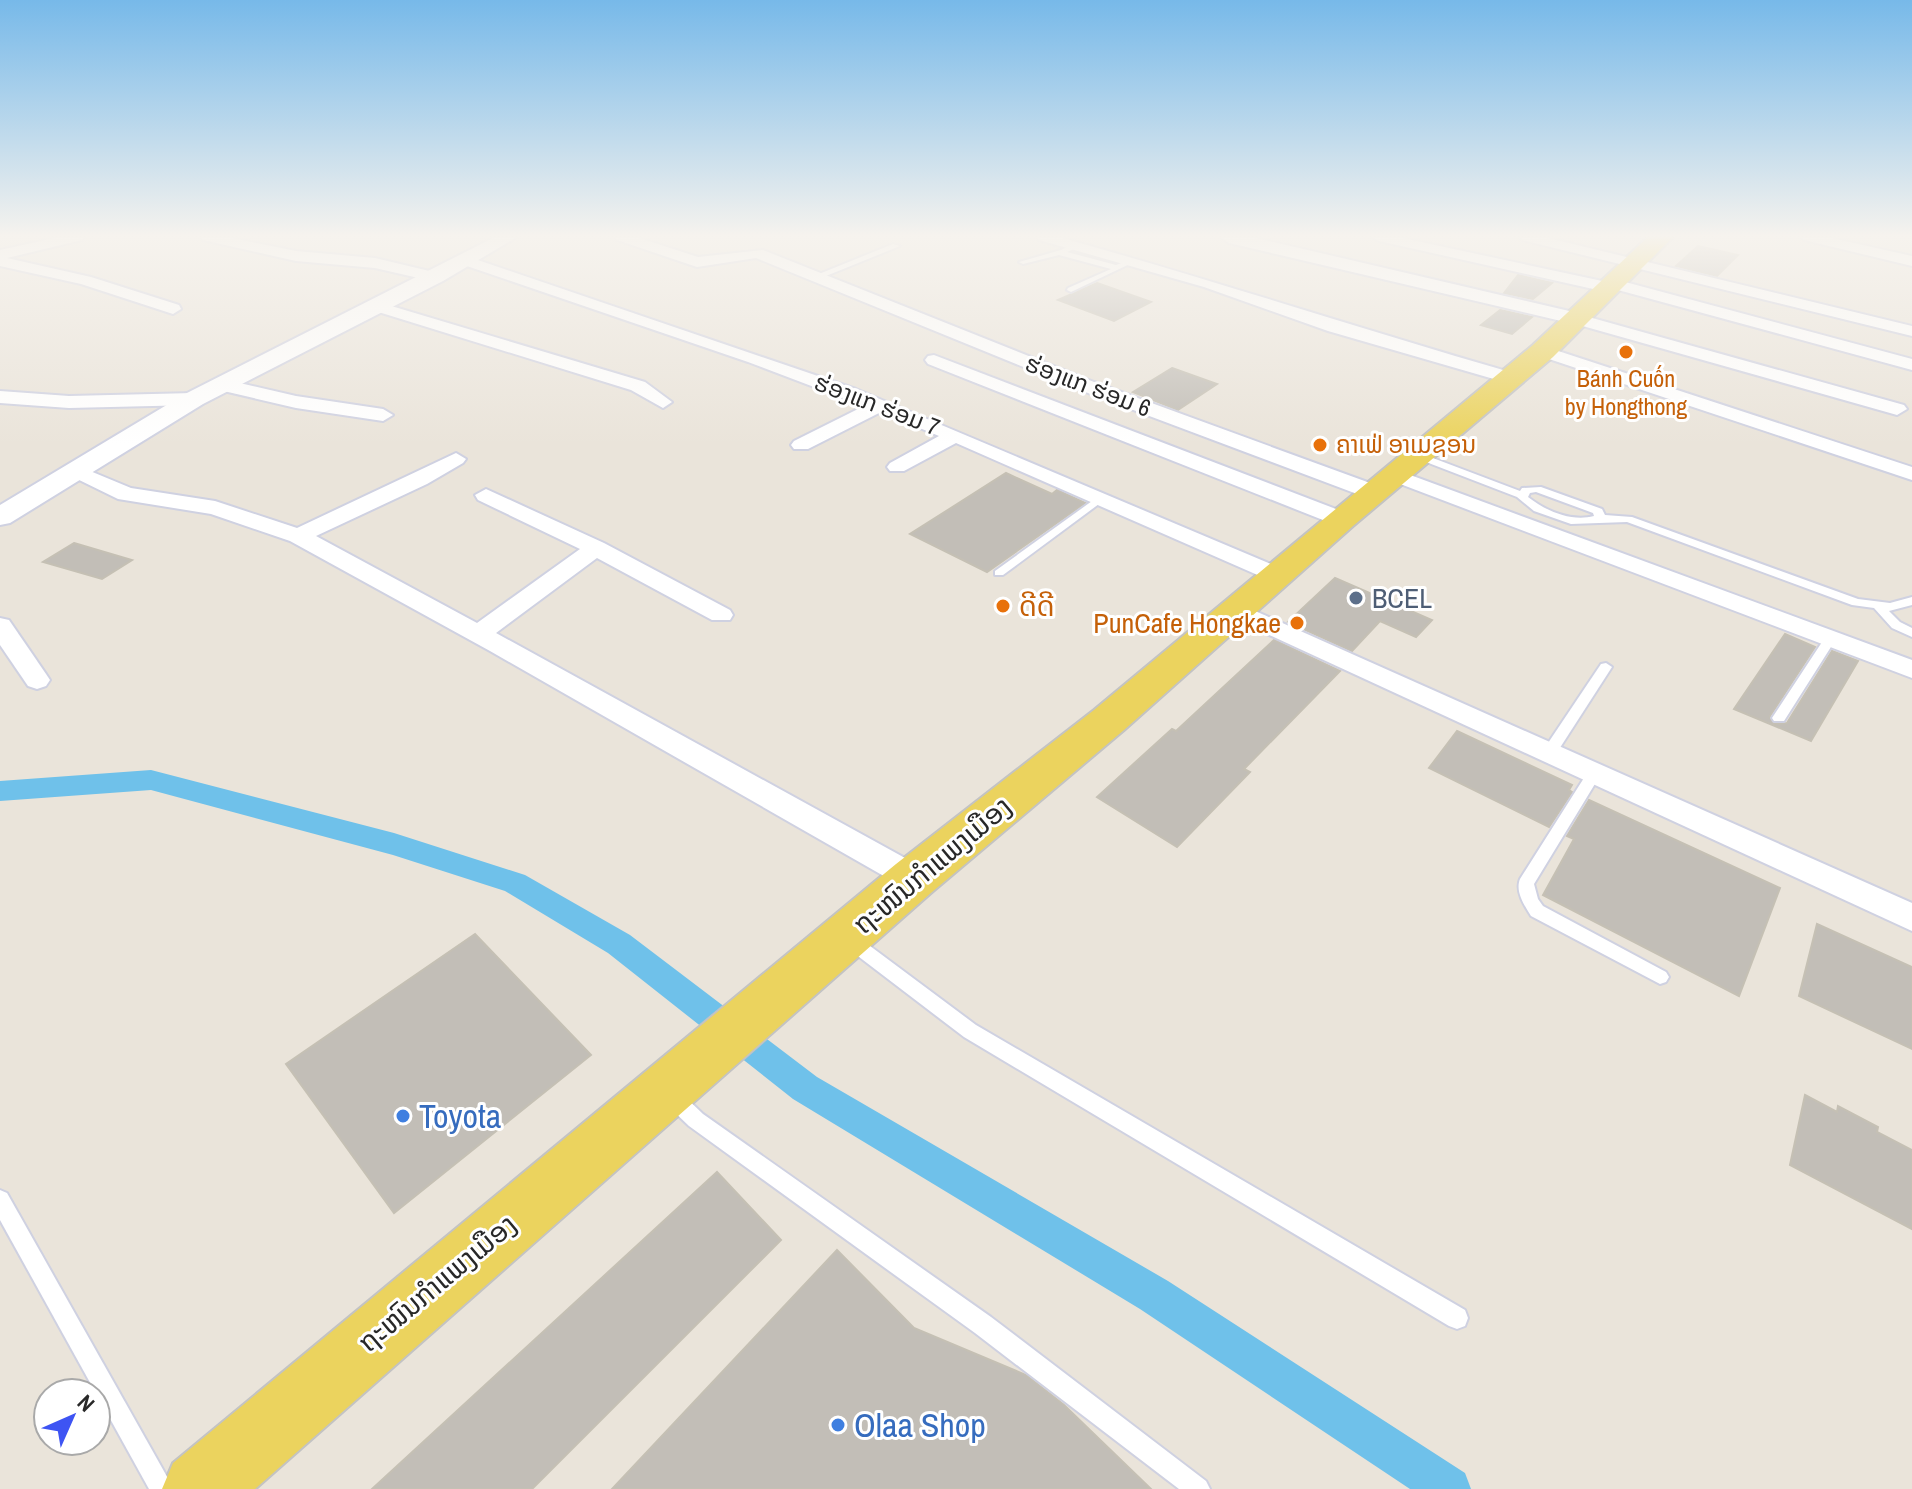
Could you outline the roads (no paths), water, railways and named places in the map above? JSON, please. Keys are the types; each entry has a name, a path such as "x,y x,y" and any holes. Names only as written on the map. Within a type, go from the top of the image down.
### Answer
{"main road":[{"name":"ຖະໜົນກຳແພງເມືອງ","path":"199,1489 914,878 1109,720 1341,519 1543,351 1591,306"}],"street":[{"path":"165,306 173,309"},
{"name":"ຮ່ອງແກ ຮ່ອມ 7","path":"600,306 713,342 880,405 1277,575"},
{"name":"ຮ່ອງແກ ຮ່ອມ 6","path":"892,306 1072,381 1395,474 1912,669"},
{"path":"1275,306 1334,327 1511,378"},
{"path":"1525,306 1897,409"},
{"path":"1744,306 1912,365"},
{"path":"1804,306 1912,331"},
{"path":"0,517 194,399 378,307 638,386 663,402"},
{"path":"1543,351 1912,474"},
{"path":"934,360 1341,519"},
{"path":"222,385 296,402 383,415"},
{"path":"0,397 69,402 194,399"},
{"path":"801,445 880,405"},
{"path":"897,467 955,436"},
{"path":"298,536 420,480 456,459"},
{"path":"78,472 126,494 215,508 298,536 914,878"},
{"path":"486,495 596,548 721,615"},
{"path":"478,634 596,548"},
{"path":"1235,610 1912,918"},
{"path":"0,626 37,680"}],"lane":[{"path":"1395,474 1521,495 1529,504 1587,523 1600,518 1628,519 1856,602 1890,607 1912,601"},
{"path":"1521,495 1531,489 1543,490 1587,505 1598,511 1600,518"},
{"path":"999,573 1099,499"},
{"path":"1879,607 1896,625 1912,633"},
{"path":"1779,718 1830,639"},
{"path":"1549,753 1606,667"},
{"path":"1594,774 1526,883 1530,901 1537,911 1660,977"},
{"path":"826,953 970,1031 1457,1318"},
{"path":"676,1080 696,1120 983,1325 1198,1489"},
{"path":"0,1200 162,1489"}],"waterway":[{"path":"0,791 151,780 394,844 515,883 619,944 805,1088 1154,1295 1449,1489"}],"place":[{"name":"Bánh Cuốn by Hongthong","path":"1626,352"},
{"name":"ຄາເຟ່ ອາເມຊອນ","path":"1320,445"},
{"name":"BCEL","path":"1356,598"},
{"name":"ດີດີ","path":"1003,606"},
{"name":"PunCafe Hongkae","path":"1297,623"},
{"name":"Toyota","path":"403,1116"},
{"name":"Olaa Shop","path":"838,1425"}]}
